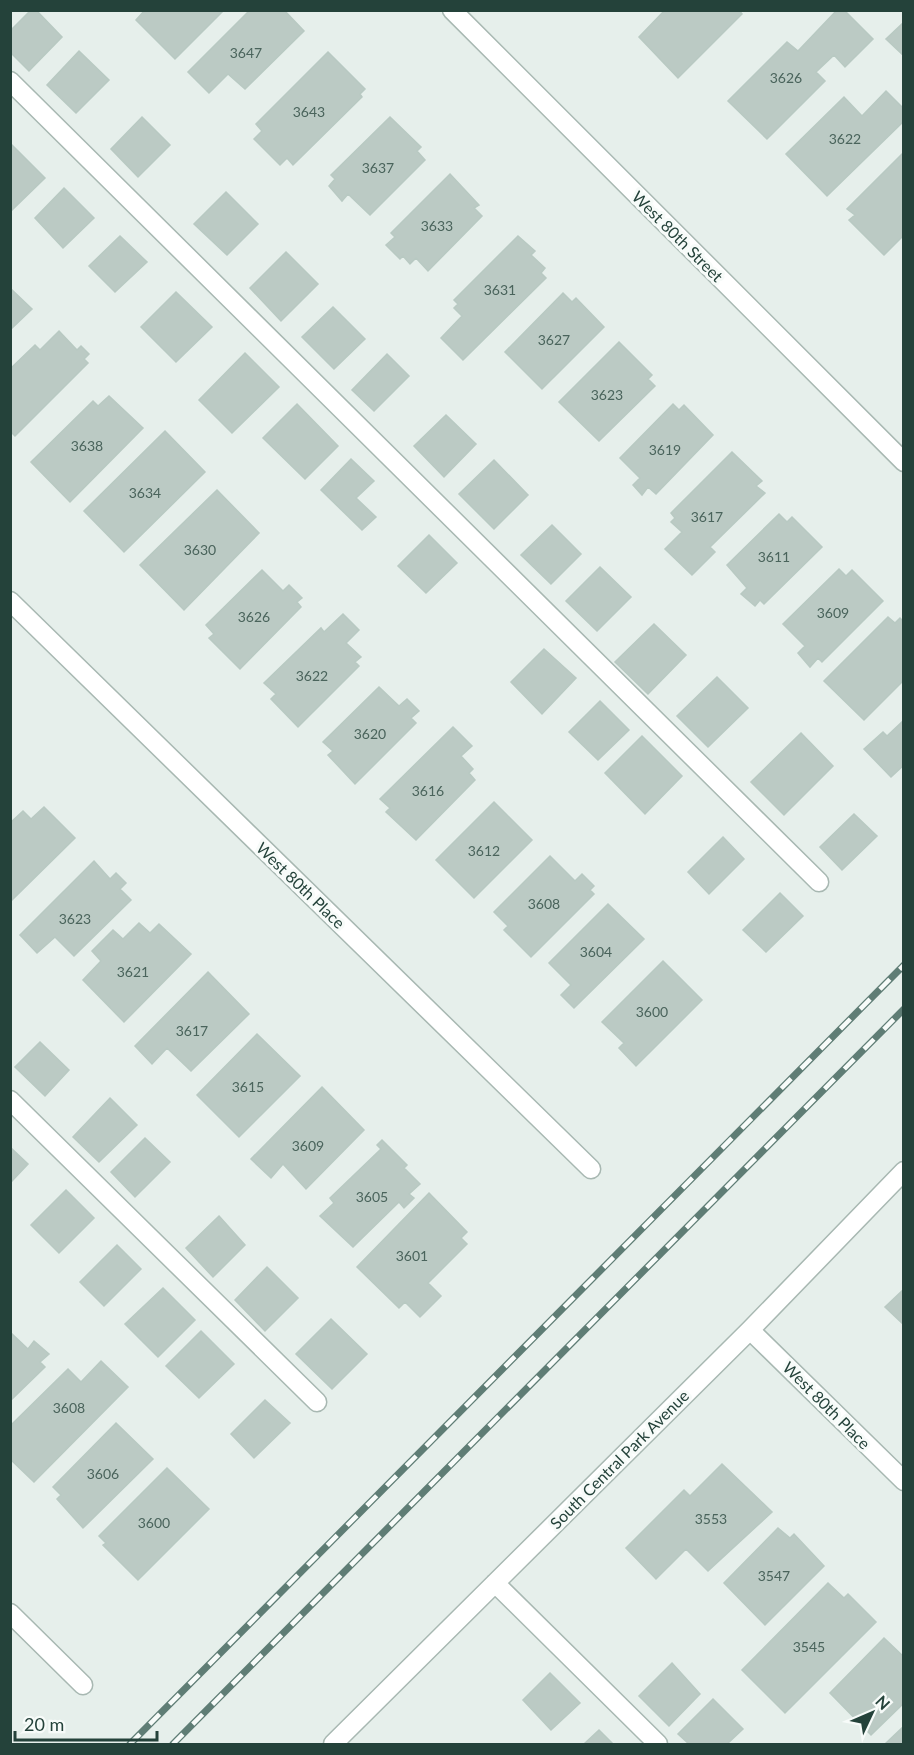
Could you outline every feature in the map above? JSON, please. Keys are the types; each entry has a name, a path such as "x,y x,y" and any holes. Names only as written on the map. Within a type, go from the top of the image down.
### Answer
{"street":[{"name":"West 80th Street","path":"452,10 903,462"},
{"path":"10,81 819,882"},
{"name":"West 80th Place","path":"10,601 591,1169"},
{"path":"10,1100 317,1402"},
{"name":"South Central Park Avenue","path":"333,1744 750,1330 903,1172"},
{"name":"West 80th Place","path":"750,1330 903,1481"},
{"path":"495,1583 658,1744"},
{"path":"10,1613 83,1684"}],"building":[{"path":"31,10 36,10 62,37 29,71 10,52 10,31"},
{"path":"145,10 224,10 175,59 136,20"},
{"path":"250,10 284,10 304,31 245,89 228,74 209,93 188,72"},
{"path":"665,10 739,10 742,14 678,78 639,37"},
{"path":"837,10 844,10 873,39 845,67 834,55 816,72 825,81 767,139 728,101 787,42 798,51"},
{"path":"904,22 904,56 886,39"},
{"path":"79,51 109,80 76,113 47,85"},
{"path":"328,52 365,89 360,94 362,97 293,165 287,158 280,165 254,139 262,131 256,124"},
{"path":"886,91 904,109 904,121 827,196 786,154 844,97 862,116"},
{"path":"142,117 170,145 138,177 111,149"},
{"path":"390,117 421,147 417,151 425,160 370,215 348,194 342,201 329,186 335,179 331,175"},
{"path":"10,145 45,178 10,212"},
{"path":"904,152 904,235 884,255 849,220 855,215 847,209"},
{"path":"450,174 479,205 474,208 482,216 428,271 416,258 410,264 403,256 400,259 386,245 395,237 391,233"},
{"path":"64,188 94,218 63,248 35,218"},
{"path":"226,192 258,224 227,255 194,224"},
{"path":"120,236 147,262 115,292 89,266"},
{"path":"518,236 535,251 531,255 545,268 541,273 546,278 463,360 441,338 462,316 454,308 458,304 454,300"},
{"path":"286,252 318,284 281,321 250,288"},
{"path":"10,288 32,309 10,330"},
{"path":"176,292 212,327 176,362 141,327"},
{"path":"563,293 572,302 576,298 604,327 542,389 505,352"},
{"path":"333,307 365,339 334,369 302,337"},
{"path":"59,331 77,350 81,346 89,354 84,359 88,363 15,436 10,431 10,369 35,345 40,350"},
{"path":"619,342 652,375 648,379 655,386 599,441 559,402"},
{"path":"245,353 279,387 232,433 199,400"},
{"path":"387,354 409,376 374,411 352,390"},
{"path":"109,396 143,428 70,502 31,462 93,401 98,406"},
{"path":"297,404 338,446 305,479 263,438"},
{"path":"673,404 679,410 684,405 713,435 656,494 648,487 642,495 633,485 640,478 620,458"},
{"path":"446,415 476,444 444,477 414,446"},
{"path":"165,431 205,472 124,552 84,511"},
{"path":"732,452 762,481 756,486 765,493 710,547 715,552 692,575 665,549 682,532 671,522 675,518 671,513"},
{"path":"351,459 374,481 356,498 376,517 362,530 321,490"},
{"path":"494,460 528,495 494,529 459,494"},
{"path":"217,490 259,533 184,610 140,565"},
{"path":"779,514 787,522 792,517 822,547 764,604 760,600 755,606 741,594 747,588 727,565"},
{"path":"552,525 581,554 551,584 521,555"},
{"path":"429,535 457,563 426,593 398,566"},
{"path":"600,567 631,597 597,631 566,601"},
{"path":"839,569 846,576 852,570 883,601 822,662 818,658 810,667 798,653 805,646 783,624"},
{"path":"262,570 283,591 289,585 302,598 297,602 301,607 240,669 209,638 214,634 206,625"},
{"path":"343,614 359,630 346,643 361,657 355,662 359,666 298,727 271,699 276,694 264,683 321,628 324,632"},
{"path":"888,617 895,623 900,618 904,622 904,680 864,720 824,681"},
{"path":"654,624 686,655 648,694 615,662"},
{"path":"544,649 576,678 542,714 511,682"},
{"path":"717,677 748,708 708,747 677,716"},
{"path":"379,687 399,706 407,699 419,711 411,718 416,723 355,784 328,755 333,751 323,742"},
{"path":"600,701 629,730 598,760 569,732"},
{"path":"904,720 904,765 891,777 864,749 883,732 887,736"},
{"path":"453,727 472,746 461,756 473,769 469,773 475,780 416,840 386,812 390,808 380,799"},
{"path":"801,733 833,766 784,815 751,782"},
{"path":"642,736 682,776 645,814 605,773"},
{"path":"494,802 532,840 474,898 436,860"},
{"path":"44,807 75,838 10,902 10,823 23,811 31,819"},
{"path":"854,814 877,836 842,870 820,847"},
{"path":"723,837 744,859 709,894 688,872"},
{"path":"550,856 575,881 582,874 594,886 590,890 594,894 531,957 504,930 508,926 494,912"},
{"path":"94,861 110,879 116,873 126,883 120,889 131,900 74,956 55,937 37,953 20,935"},
{"path":"780,893 803,916 766,952 743,930"},
{"path":"608,904 644,939 574,1008 561,995 571,985 549,963"},
{"path":"139,923 150,933 159,924 191,954 124,1022 83,980 101,961 92,951 113,930 123,939"},
{"path":"663,961 702,1000 636,1066 619,1048 624,1043 602,1022"},
{"path":"208,972 249,1014 191,1071 167,1048 152,1064 135,1046"},
{"path":"257,1034 300,1076 239,1137 197,1095"},
{"path":"40,1042 69,1070 45,1096 15,1067"},
{"path":"322,1087 364,1130 306,1189 283,1164 271,1178 251,1159"},
{"path":"110,1098 137,1125 99,1162 73,1137"},
{"path":"145,1138 170,1162 135,1197 111,1172"},
{"path":"382,1140 407,1165 404,1168 420,1184 409,1194 414,1198 404,1208 399,1202 353,1247 320,1216 334,1203 330,1198 381,1149 377,1145"},
{"path":"10,1147 28,1164 10,1183"},
{"path":"66,1190 94,1218 59,1253 31,1225"},
{"path":"429,1193 467,1232 461,1238 467,1244 428,1283 441,1296 420,1317 405,1302 399,1308 357,1267"},
{"path":"219,1216 245,1245 213,1277 186,1248"},
{"path":"117,1245 141,1269 104,1306 80,1282"},
{"path":"267,1267 298,1298 265,1331 235,1300"},
{"path":"163,1288 195,1320 158,1357 125,1324"},
{"path":"904,1289 904,1325 885,1307"},
{"path":"331,1319 367,1354 332,1389 296,1354"},
{"path":"201,1331 234,1364 199,1398 166,1366"},
{"path":"10,1332 28,1349 34,1341 49,1354 40,1362 45,1367 10,1401"},
{"path":"101,1361 128,1387 34,1482 10,1459 10,1426 68,1369 81,1382"},
{"path":"265,1400 290,1423 254,1458 231,1434"},
{"path":"116,1423 153,1459 83,1528 57,1499 61,1495 53,1487"},
{"path":"722,1464 772,1512 708,1571 686,1549 656,1579 626,1548 684,1490 690,1496"},
{"path":"167,1468 209,1509 138,1580 103,1545 106,1543 99,1536"},
{"path":"778,1528 790,1538 794,1534 824,1566 765,1625 724,1583"},
{"path":"828,1583 844,1598 848,1594 876,1622 785,1713 742,1670"},
{"path":"884,1638 904,1657 904,1703 871,1735 830,1693"},
{"path":"672,1663 700,1694 669,1726 639,1696"},
{"path":"550,1673 580,1703 551,1730 523,1700"},
{"path":"713,1699 743,1729 727,1744 689,1744 678,1734"},
{"path":"904,1726 904,1744 885,1744"},
{"path":"599,1730 613,1744 584,1744"}],"railway":[{"path":"130,1744 904,965"},
{"path":"173,1744 904,1009"}]}
